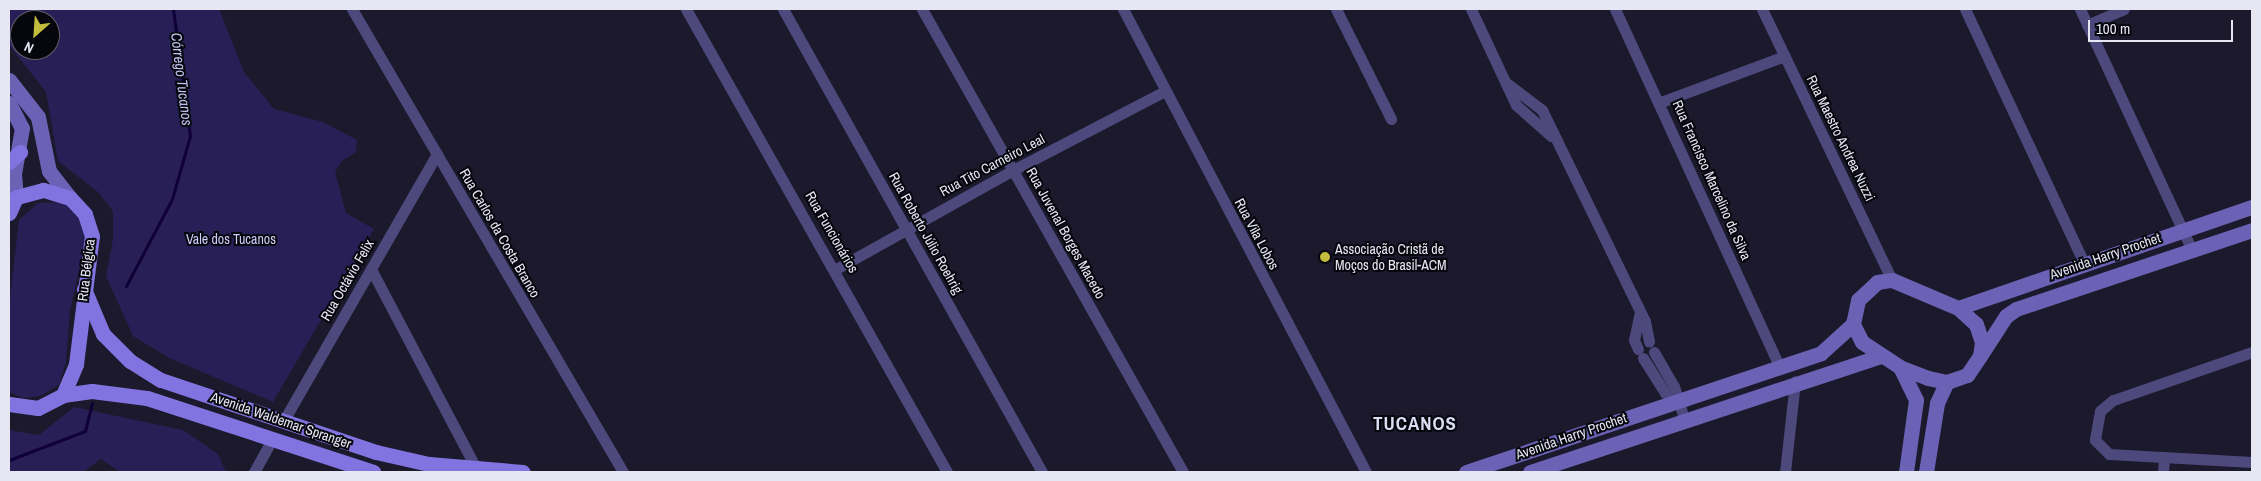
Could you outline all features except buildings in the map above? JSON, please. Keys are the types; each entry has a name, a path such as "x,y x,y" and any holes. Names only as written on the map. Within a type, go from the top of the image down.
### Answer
{"main road":[{"path":"9,213 12,194 42,190 70,198"},
{"name":"Rua Bélgica","path":"63,395 76,364 92,236 86,214 70,198"},
{"name":"Avenida Waldemar Spranger","path":"84,290 104,334 130,361 161,380 376,452 477,471 523,472"},
{"name":"Avenida Waldemar Spranger","path":"63,395 92,392 147,398 373,472"},
{"path":"9,404 38,408 63,395"}],"street":[{"name":"Rua Carlos da Costa Branco","path":"352,9 623,472"},
{"name":"Rua Funcionários","path":"686,9 836,269 947,472"},
{"name":"Rua Roberto Júlio Roehrig","path":"783,9 1042,472"},
{"name":"Rua Juvenal Borges Macedo","path":"922,9 1184,472"},
{"name":"Rua Vila Lobos","path":"1123,9 1366,472"},
{"path":"1336,9 1391,119"},
{"path":"1471,9 1521,112 1554,139"},
{"name":"Rua Francisco Marcelino da Silva","path":"1615,9 1661,102 1779,366"},
{"name":"Rua Maestro Andrea Nuzzi","path":"1762,9 1892,280"},
{"path":"1965,9 2084,263"},
{"path":"2080,9 2192,250"},
{"path":"2087,25 2124,9"},
{"path":"1661,102 1785,56"},
{"name":"Rua Bélgica","path":"9,80 38,117 49,171 70,198"},
{"path":"1508,84 1533,100 1542,110 1554,139 1640,312 1650,343 1674,386 1676,400 1684,419"},
{"name":"Rua Tito Carneiro Leal","path":"836,269 1013,170 1165,91"},
{"path":"1521,112 1533,100"},
{"path":"9,103 22,128 14,157 12,194"},
{"path":"1530,121 1542,110"},
{"name":"Rua Octávio Felix","path":"284,420 437,154"},
{"name":"Avenida Harry Prochet","path":"1958,308 2084,263 2252,207"},
{"name":"Avenida Harry Prochet","path":"1980,356 2006,316 2016,309 2252,230"},
{"path":"371,269 477,471"},
{"path":"1892,280 1958,308 1969,316 1980,334 1980,356 1967,375 1947,382 1900,367 1881,356 1862,342 1853,324 1858,300 1866,289 1877,282 1892,280"},
{"path":"1640,312 1638,349 1665,394 1676,400"},
{"name":"Avenida Harry Prochet","path":"1466,472 1676,400 1821,353 1853,324"},
{"path":"1638,349 1650,343"},
{"path":"2252,352 2114,400 2100,411 2095,440 2109,454 2252,462"},
{"name":"Avenida Harry Prochet","path":"1530,472 1795,382 1881,356"},
{"path":"1900,367 1916,400 1906,472"},
{"path":"1785,472 1795,382"},
{"path":"1926,472 1938,403 1947,382"},
{"path":"254,472 272,439"},
{"path":"2163,472 2164,457"}],"green space":[{"name":"Vale dos Tucanos","path":"9,9 219,9 244,72 274,109 323,122 357,140 356,152 342,161 335,172 346,213 374,229 273,402 169,358 133,336 106,276 113,239 113,211 98,192 58,161 46,92 21,60 60,60 60,10 10,10 10,46"},
{"path":"64,202 85,220 85,245 70,310 66,362 59,385 40,396 23,398 9,392 9,307 19,220 38,203"},
{"path":"74,407 183,430 218,454 226,472 120,472 101,459 83,472 9,472 9,430 39,435"}],"waterway":[{"name":"Córrego Tucanos","path":"126,286 172,199 190,136 173,9"},
{"name":"Córrego Tucanos","path":"9,460 85,431 92,403"}],"place":[{"name":"Associação Cristã de Moços do Brasil-ACM","path":"1325,257"}],"district":[{"name":"TUCANOS","path":"1415,424"}]}
